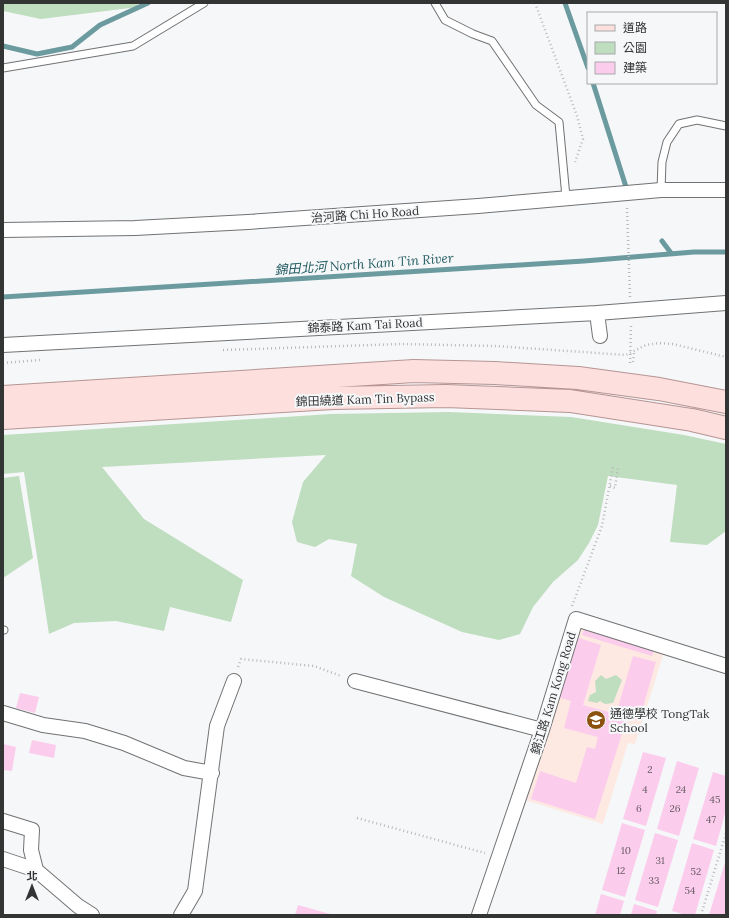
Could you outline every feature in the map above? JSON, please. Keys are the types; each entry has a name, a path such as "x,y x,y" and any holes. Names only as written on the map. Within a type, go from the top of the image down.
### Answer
{"main road":[{"name":"錦田繞道 Kam Tin Bypass","path":"3,397 414,371 494,373 578,378 659,389 726,402"},
{"name":"錦田繞道 Kam Tin Bypass","path":"3,418 333,398 446,396 570,401 692,420 726,428"}],"street":[{"name":"治河路 Chi Ho Road","path":"3,230 135,228 248,222 478,206 566,197 661,190 726,190"},
{"name":"錦泰路 Kam Tai Road","path":"3,345 597,313 726,303"},
{"path":"597,313 600,336"},
{"name":"錦江路 Kam Kong Road","path":"479,915 542,730 576,619 726,666"},
{"path":"180,915 195,891 212,773 217,726 234,681"},
{"path":"355,681 542,730"},
{"path":"3,713 43,725 85,731 124,743 184,768 212,773"},
{"path":"3,820 32,830 31,850 36,870"},
{"path":"3,859 36,870 78,906 92,915"}],"lane":[{"path":"3,68 133,46 204,3"},
{"path":"436,3 445,20 492,41 536,105 559,122 566,197"},
{"path":"661,190 662,162 666,142 679,124 697,120 726,126"}],"path":[{"path":"534,3 577,116 583,139 580,152 574,165"},
{"path":"627,205 630,296"},
{"path":"631,310 630,354 632,362 634,352"},
{"path":"219,350 402,344 495,346 630,354 646,345 665,343 726,357"},
{"path":"3,363 41,360"},
{"path":"576,619 568,616 602,526 614,467"},
{"path":"610,486 614,488 618,468"},
{"path":"234,681 241,659 314,666 355,681"},
{"path":"357,818 500,857"},
{"path":"701,915 726,833"}],"shaded area":[{"name":"通德學校 TongTak School","path":"580,626 664,652 635,744 628,743 603,824 525,800"}],"green space":[{"path":"3,3 137,3 138,7 41,19 3,11"},
{"path":"449,412 571,417 684,435 726,444 726,531 707,545 670,542 677,485 608,476 598,525 578,560 553,582 533,607 520,634 499,640 462,632 384,597 351,576 357,544 329,539 315,547 297,542 292,522 303,482 326,455 102,467 144,519 243,580 231,622 170,607 164,631 116,621 74,623 49,634 24,472 3,474 3,435 331,414"},
{"path":"19,476 33,558 3,578 3,478"},
{"path":"601,675 606,679 616,675 622,680 613,703 605,704 600,701 597,703 588,701 590,695 596,692 595,681"}],"building":[{"path":"585,627 654,649 652,656 582,635"},
{"path":"576,637 601,645 583,705 616,714 633,656 656,662 639,721 627,718 595,819 531,799 540,771 576,783 587,747 595,749 598,737 564,728 571,701 557,697"},
{"path":"20,693 39,697 35,713 16,708"},
{"path":"32,740 56,745 54,758 29,753"},
{"path":"3,744 16,747 12,771 3,770"},
{"path":"643,752 666,758 646,826 623,819"},
{"path":"677,761 699,768 679,836 657,829"},
{"path":"713,772 726,776 726,810 716,846 693,839"},
{"path":"622,823 645,830 625,897 602,890"},
{"path":"655,833 678,840 658,907 635,900"},
{"path":"692,843 714,850 695,915 686,915 672,911"},
{"path":"726,859 726,915 709,915"},
{"path":"601,894 624,901 620,915 595,915"},
{"path":"634,904 657,911 656,915 631,915"},
{"path":"298,905 334,915 295,915"}],"waterway":[{"path":"3,46 37,54 72,47 100,25 148,3"},
{"path":"565,3 587,65"},
{"path":"593,84 627,190"},
{"path":"662,241 671,253"},
{"name":"錦田北河 North Kam Tin River","path":"3,297 584,261 694,252 726,252"}],"place":[{"name":"通德學校 TongTak School","path":"596,720"}]}
